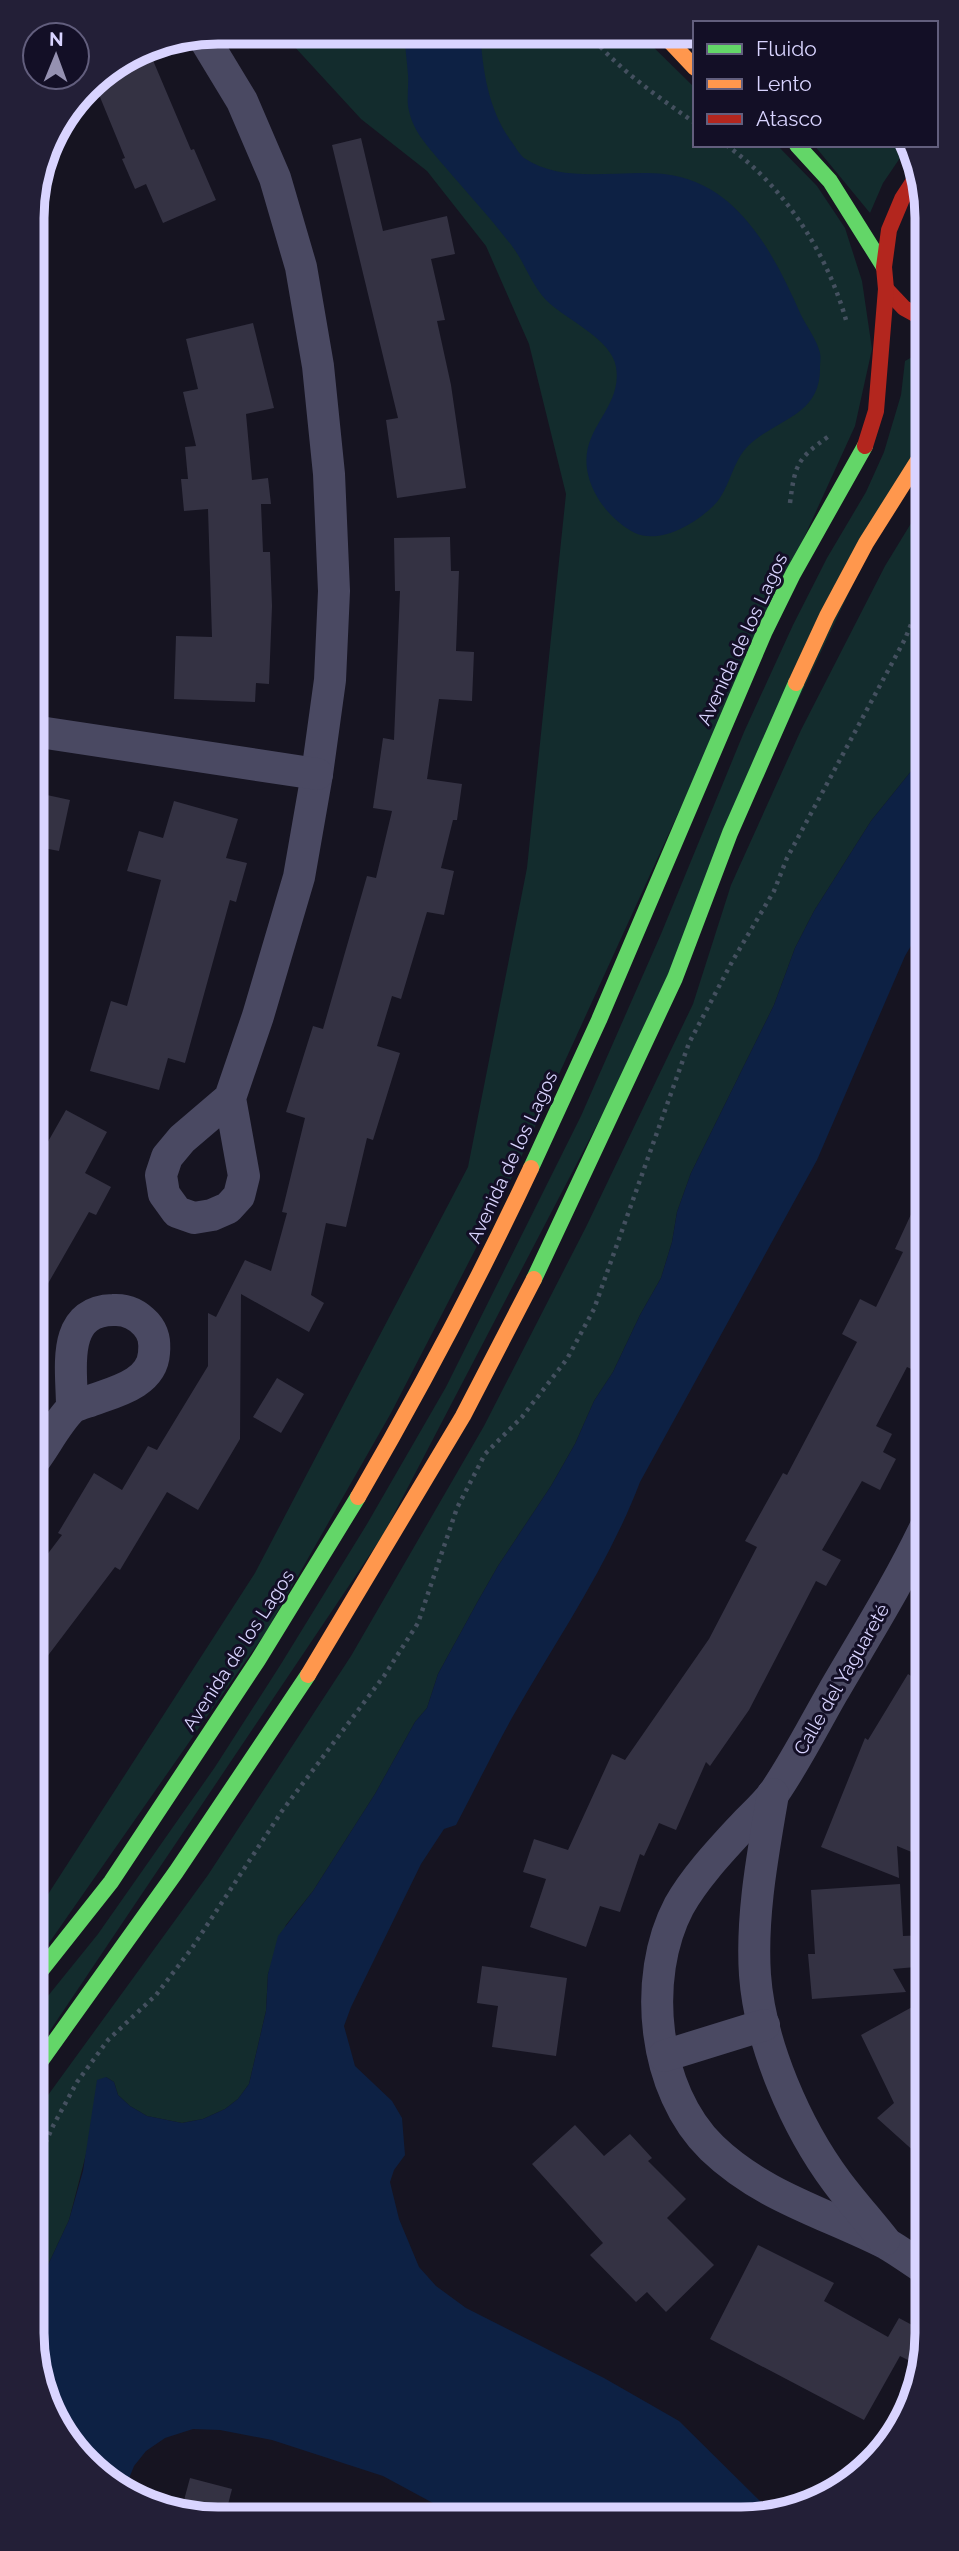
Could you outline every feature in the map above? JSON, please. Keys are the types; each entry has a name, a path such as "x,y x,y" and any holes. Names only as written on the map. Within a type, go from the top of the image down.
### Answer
{"street":[{"path":"207,44 242,101 275,178 300,267 318,366 329,474 334,592 330,680 299,877 258,1016 230,1098"},
{"path":"672,44 693,66"},
{"path":"799,147 830,181 884,267"},
{"path":"884,267 889,230 902,199 912,184"},
{"name":"Avenida de los Lagos","path":"44,1967 111,1882 258,1660 353,1507 425,1381 492,1252 599,1020 764,633 793,574 865,446 876,411 886,289 884,267"},
{"path":"886,289 904,308 915,314"},
{"path":"44,2057 176,1872 296,1696 463,1416 539,1270 675,978 730,832 800,672 866,543 915,465"},
{"path":"44,733 317,774"},
{"path":"44,1447 72,1407"},
{"name":"Calle del Yaguareté","path":"915,1549 773,1794 718,1853 680,1905 660,1958 656,1982 656,2013 664,2056 679,2102 691,2125 711,2147 758,2185 888,2245 915,2262"},
{"name":"Calle del Yaguareté","path":"773,1794 760,1876 755,1946 755,1976 764,2025 789,2098 802,2124 835,2180 888,2245"},
{"path":"664,2056 764,2025"}],"path":[{"path":"599,44 635,80 693,122"},
{"path":"728,147 764,177 793,213 822,258 847,324"},
{"path":"790,506 794,472 799,461 837,429"}],"green space":[{"path":"292,44 650,44 693,86 693,147 779,147 817,186 845,228 862,281 872,349 855,426 507,1188 391,1413 266,1632 44,1950 44,1900 255,1573 468,1167 527,868 566,494 529,344 486,246 427,171 361,119"},
{"path":"816,147 900,147 902,155 883,183 870,213"},
{"path":"915,241 915,274 913,263"},
{"path":"915,356 915,453 600,1119 383,1535 44,2040 44,2001 98,1934 215,1767 367,1524 446,1387 581,1116 661,934 744,732 793,625 827,558 866,492 884,452 901,395 905,361"},
{"path":"915,517 915,766 871,821 814,911 795,948 774,1005 691,1173 677,1212 672,1242 661,1278 613,1372 594,1401 575,1444 478,1601 438,1674 427,1708 415,1722 375,1794 313,1891 286,1925 268,1974 266,2011 249,2084 238,2099 225,2109 203,2119 182,2123 147,2116 130,2106 118,2095 114,2082 106,2077 69,2220 44,2274 44,2101 208,1875 351,1656 484,1426 586,1227 693,1004 731,885 801,730 885,566"}],"water":[{"path":"405,44 481,44 492,103 503,129 524,158 540,166 574,174 647,173 690,180 713,191 733,206 750,225 779,268 819,348 818,383 805,406 748,446 717,502 690,524 668,534 645,536 623,526 598,499 588,472 587,455 591,439 612,398 616,384 613,357 587,330 546,300 512,246 420,135 408,107"},
{"path":"915,766 915,939 905,956 817,1160 640,1482 597,1573 513,1716 456,1825 444,1829 421,1864 344,2026 355,2066 392,2101 402,2118 405,2155 394,2170 390,2182 399,2219 419,2267 436,2286 466,2308 604,2378 679,2421 765,2506 440,2507 383,2476 272,2440 220,2430 193,2429 165,2438 146,2451 134,2466 128,2482 95,2456 67,2420 53,2389 44,2344 44,2274 69,2220 83,2171 97,2080 106,2077 114,2082 118,2095 147,2116 182,2123 203,2119 225,2109 238,2099 249,2084 266,2011 268,1974 278,1936 313,1891 375,1794 415,1722 427,1708 438,1674 478,1601 575,1444 594,1401 613,1372 661,1278 672,1242 677,1212 691,1173 774,1005 795,948 814,911 871,821"}],"building":[{"path":"152,58 191,150 194,149 216,200 163,223 146,184 135,189 122,159 125,158 98,92 121,73"},
{"path":"361,138 383,231 447,216 455,254 431,259 445,320 437,321 451,385 466,488 397,498 386,420 398,418 332,145"},
{"path":"253,323 274,408 246,414 252,480 268,478 271,504 261,504 263,552 270,552 272,606 269,684 256,683 255,702 174,699 176,636 212,637 208,509 184,511 181,479 188,479 185,447 196,446 183,392 198,389 186,339"},
{"path":"450,537 451,571 459,571 456,651 474,652 472,701 439,699 427,779 462,784 457,820 453,820 441,868 454,871 444,915 427,912 401,999 392,996 377,1046 400,1053 373,1140 367,1138 346,1227 326,1223 311,1295 324,1303 309,1332 241,1294 240,1439 198,1510 167,1492 120,1570 115,1567 44,1661 44,1559 62,1535 58,1533 94,1473 122,1490 148,1446 157,1450 208,1366 208,1313 216,1317 245,1260 271,1271 287,1213 282,1212 305,1118 286,1112 313,1026 323,1029 367,876 376,878 392,811 373,808 383,738 394,740 400,591 395,591 394,538"},
{"path":"44,794 70,800 59,851 44,848"},
{"path":"174,801 238,819 226,858 247,863 236,902 230,900 185,1063 168,1058 159,1090 90,1071 111,1001 127,1006 161,880 127,871 139,831 163,838"},
{"path":"66,1110 107,1132 85,1173 111,1187 96,1215 89,1212 44,1291 44,1193 47,1188 44,1186 44,1149"},
{"path":"915,1206 915,1371 907,1367 876,1426 892,1434 883,1452 896,1459 880,1490 862,1481 822,1550 841,1560 826,1586 816,1581 749,1710 710,1766 706,1762 676,1830 659,1823 644,1856 640,1854 620,1912 600,1906 586,1947 530,1927 546,1879 523,1872 534,1839 568,1850 612,1754 625,1760 709,1639 757,1547 745,1541 783,1473 787,1475 857,1342 842,1334 860,1299 876,1307 903,1252 895,1249"},
{"path":"277,1378 304,1394 281,1433 253,1417"},
{"path":"908,1674 915,1678 915,1853 897,1846 899,1878 821,1847 865,1738 868,1740"},
{"path":"900,1884 903,1936 915,1936 915,1967 893,1969 906,1992 812,1999 808,1954 815,1954 811,1890"},
{"path":"482,1966 567,1978 556,2056 492,2047 498,2006 477,2003"},
{"path":"915,2008 915,2152 877,2118 894,2103 861,2035"},
{"path":"575,2125 604,2156 630,2134 652,2158 648,2161 686,2199 667,2218 714,2265 666,2312 647,2292 636,2302 590,2255 603,2243 532,2164"},
{"path":"758,2245 834,2283 824,2301 888,2337 899,2318 915,2327 913,2362 900,2356 864,2420 710,2339"},
{"path":"190,2478 232,2489 227,2507 183,2504"}],"traffic: fast":[{"path":"799,147 830,181 884,267"},
{"path":"531,1168 599,1020 764,633 793,574 865,446"},
{"path":"534,1279 675,978 730,833 796,683"},
{"path":"44,1967 111,1882 258,1660 358,1497"},
{"path":"44,2056 176,1872 308,1675"}],"traffic: slow":[{"path":"672,44 693,66"},
{"path":"796,683 827,616 866,543 915,465"},
{"path":"358,1497 448,1335 531,1168"},
{"path":"308,1675 463,1416 534,1279"}],"traffic: jam":[{"path":"865,446 876,411 886,289 884,267 889,230 902,199 912,184"},
{"path":"886,289 904,308 915,314"}]}
